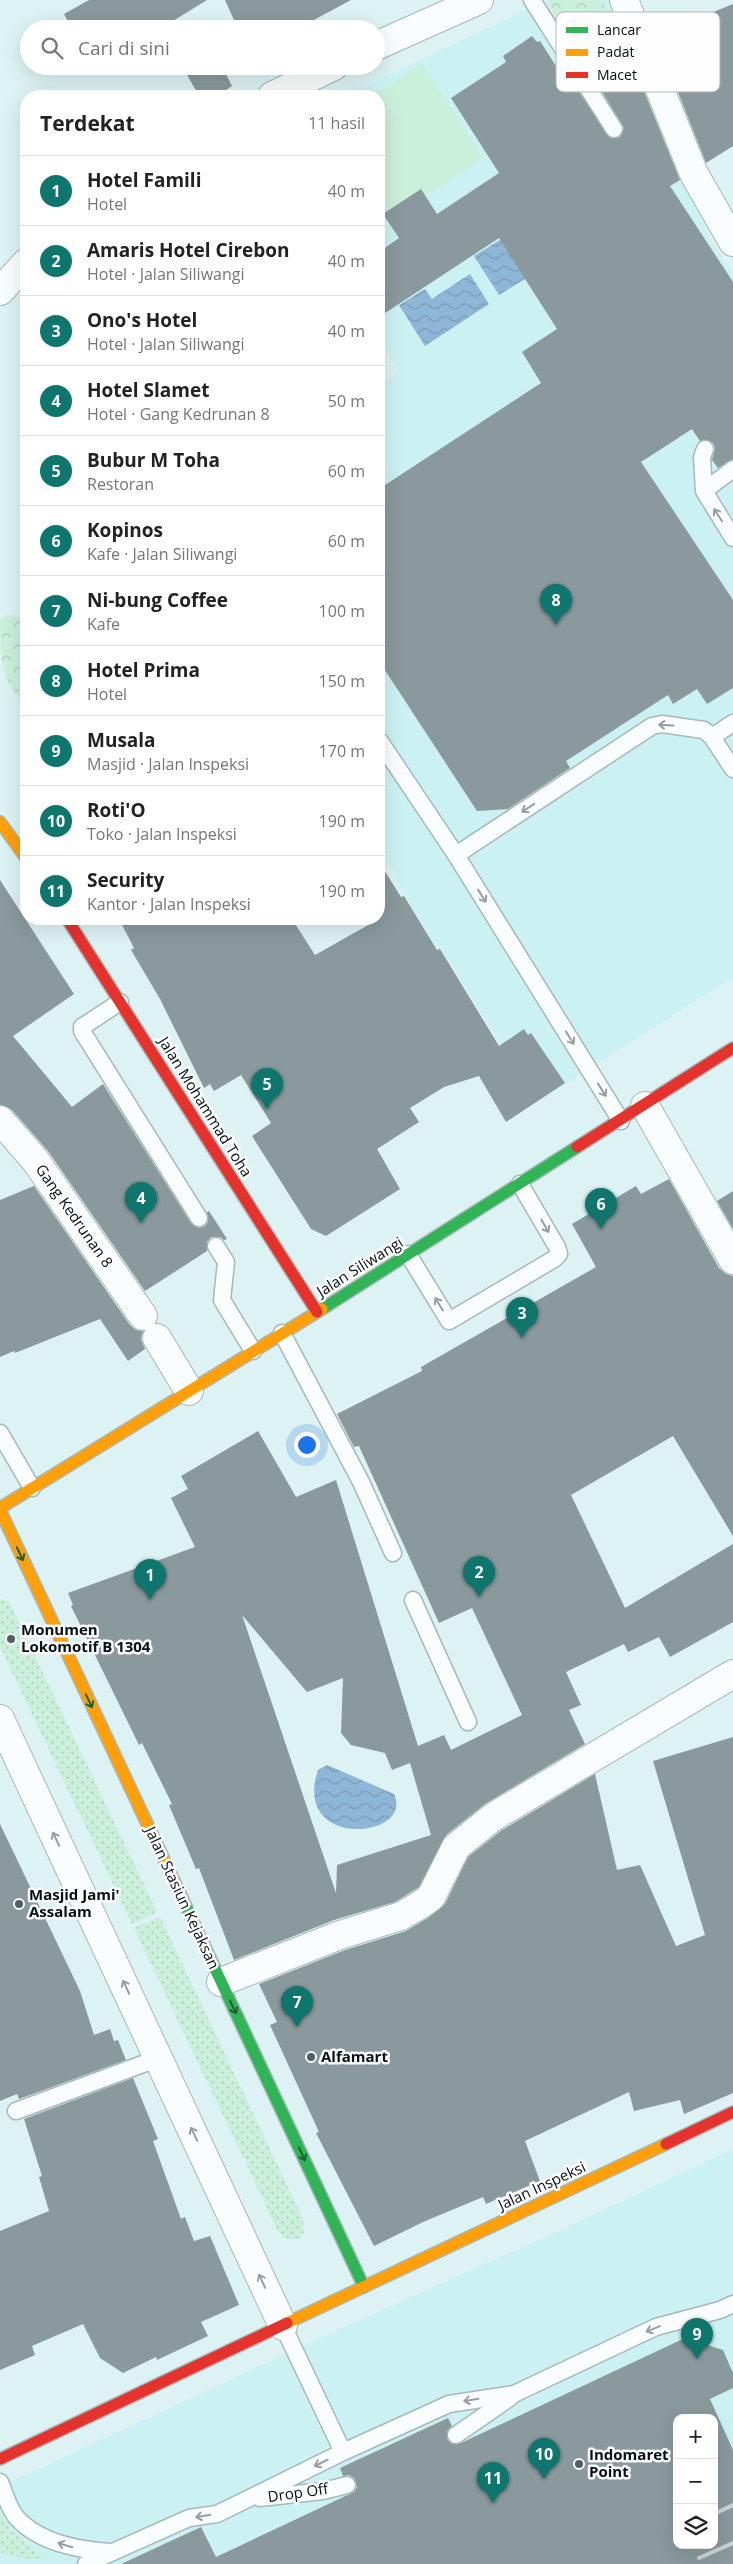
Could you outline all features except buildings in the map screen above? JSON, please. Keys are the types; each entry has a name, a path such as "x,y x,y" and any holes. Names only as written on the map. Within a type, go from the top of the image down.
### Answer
{"street":[{"path":"385,42 479,0"},
{"path":"624,0 629,12"},
{"path":"284,90 315,75"},
{"path":"661,92 694,174 733,242"},
{"path":"0,292 20,270"},
{"path":"0,822 20,850"},
{"name":"Jalan Mohammad Toha","path":"71,925 317,1312"},
{"name":"Jalan Siliwangi","path":"0,1509 645,1106 733,1048"},
{"path":"645,1106 733,1260"},
{"name":"Gang Kedrunan 8","path":"0,1120 35,1160 150,1327 189,1391"},
{"name":"Jalan Stasiun Kejaksan","path":"0,1509 364,2287"},
{"path":"221,1982 340,1934 402,1916 431,1897 456,1847 486,1822 733,1674"},
{"path":"0,1719 283,2326"},
{"name":"Jalan Inspeksi","path":"0,2459 733,2112"}],"lane":[{"path":"532,0 556,38"},
{"path":"590,92 614,129"},
{"path":"705,449 702,457 704,491 733,538"},
{"path":"704,491 733,470"},
{"path":"712,737 733,723"},
{"path":"456,855 652,726 662,724 704,730 712,737 733,769"},
{"path":"385,749 456,855 621,1121"},
{"path":"120,1002 82,1027 82,1032 199,1218"},
{"path":"408,1254 449,1321 554,1259 559,1254 557,1247 520,1184"},
{"path":"216,1246 226,1262 222,1300 253,1351"},
{"path":"282,1333 361,1482 393,1553"},
{"path":"0,1433 32,1488"},
{"path":"413,1600 468,1722"},
{"path":"16,2111 159,2058"},
{"path":"456,2435 514,2394 656,2327 720,2310 733,2304"},
{"path":"283,2326 343,2452"},
{"path":"86,2564 189,2518 217,2514 343,2452 449,2404 514,2394"},
{"path":"0,2482 12,2509 28,2529 73,2547 113,2552"},
{"name":"Drop Off","path":"248,2499 323,2491 348,2485"}],"shaded area":[{"path":"547,0 614,0 619,12 556,12 556,92 651,92 710,238 733,274 733,977 537,1102 441,948 438,949 404,895 385,853 385,382 400,372 385,350 385,90 358,90"},
{"path":"733,2149 733,2564 0,2564 0,2487 311,2342 563,2229"}],"green space":[{"path":"549,0 599,0 610,12 556,12 556,20"},
{"path":"422,63 483,158 385,222 385,90 380,90"},
{"path":"7,615 20,618 20,698 6,677 3,666 0,643 0,619"},
{"path":"0,1599 7,1600 12,1608 157,1912 132,1924 0,1647"},
{"path":"160,1917 302,2217 304,2232 299,2239 284,2238 278,2231 134,1928"},
{"path":"0,2512 10,2530 48,2559 21,2558 0,2552"}],"water":[{"path":"503,238 528,277 499,295 474,256"},
{"path":"470,274 489,304 425,346 399,305 425,289 432,299"},
{"path":"327,1765 394,1794 396,1809 387,1820 372,1827 354,1829 336,1825 321,1814 314,1796 318,1770"}],"railway":[{"path":"718,2512 733,2505"},
{"path":"699,2558 733,2543"}],"traffic: fast":[{"path":"322,1309 577,1147"},
{"path":"181,1896 364,2287"}],"traffic: slow":[{"path":"0,822 20,850"},
{"path":"0,1508 322,1309"},
{"path":"0,1510 181,1896"},
{"path":"287,2323 666,2144"}],"traffic: jam":[{"path":"71,925 317,1312"},
{"path":"577,1147 733,1048"},
{"path":"666,2144 733,2112"},
{"path":"0,2459 287,2323"}],"place":[{"name":"Hotel Prima","path":"556,625"},
{"name":"Bubur M Toha","path":"267,1109"},
{"name":"Hotel Slamet","path":"141,1223"},
{"name":"Kopinos","path":"601,1229"},
{"name":"Ono's Hotel","path":"522,1338"},
{"name":"Amaris Hotel Cirebon","path":"479,1597"},
{"name":"Hotel Famili","path":"150,1600"},
{"name":"Monumen Lokomotif B 1304","path":"11,1639"},
{"name":"Masjid Jami' Assalam","path":"19,1904"},
{"name":"Ni-bung Coffee","path":"297,2027"},
{"name":"Alfamart","path":"311,2057"},
{"name":"Musala","path":"697,2359"},
{"name":"Indomaret Point","path":"579,2464"},
{"name":"Roti'O","path":"544,2479"},
{"name":"Security","path":"493,2503"}]}
